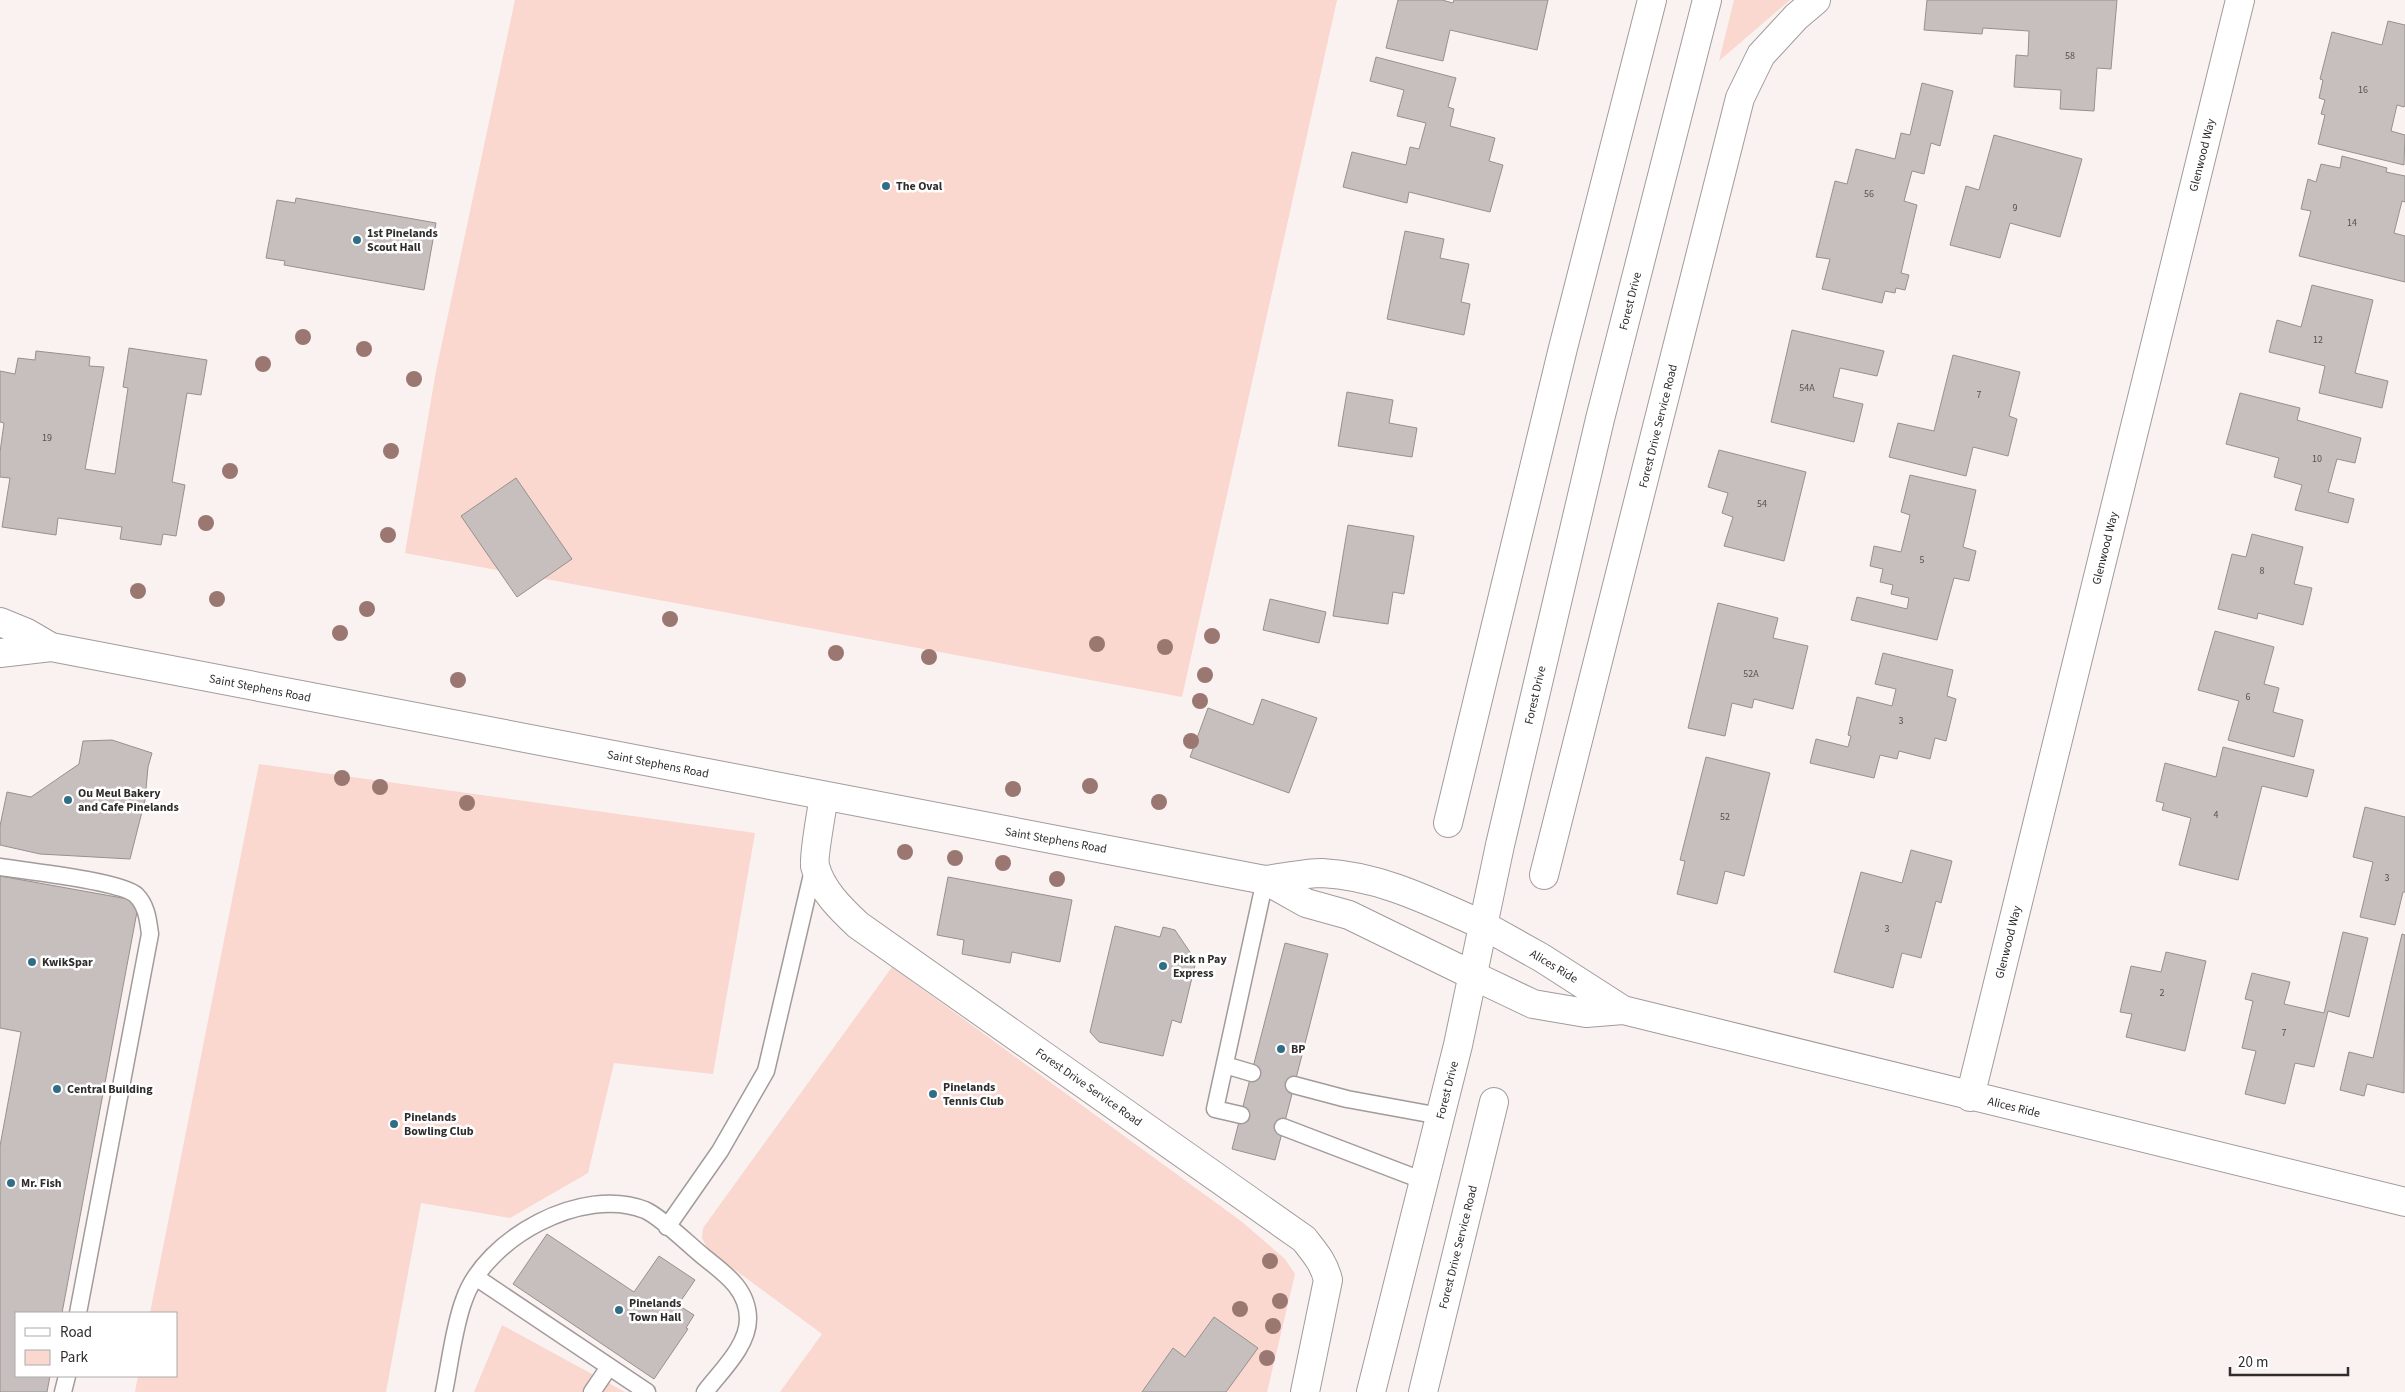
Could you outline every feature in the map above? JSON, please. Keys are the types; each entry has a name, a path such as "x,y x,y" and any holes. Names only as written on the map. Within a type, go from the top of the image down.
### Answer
{"street":[{"path":"1448,823 1566,338 1652,0"},
{"name":"Forest Drive","path":"1371,1392 1440,1116 1500,845 1600,419 1707,0"},
{"name":"Forest Drive Service Road","path":"1544,875 1740,98 1761,55 1796,17 1816,0"},
{"name":"Glenwood Way","path":"1970,1097 2240,0"},
{"name":"Saint Stephens Road","path":"0,622 27,633 51,647"},
{"name":"Saint Stephens Road","path":"0,653 51,647 1265,880 1306,903 1349,915 1472,975"},
{"path":"814,865 824,796"},
{"name":"Forest Drive Service Road","path":"814,865 824,887 837,906 858,925 1304,1239 1324,1264 1328,1280 1305,1392"},
{"name":"Saint Stephens Road","path":"1265,880 1321,873 1362,877 1400,888 1483,925"},
{"name":"Alices Ride","path":"1483,925 1583,983 1623,1010"},
{"name":"Alices Ride","path":"1472,975 1533,1004 1586,1013 1623,1010 1970,1097 2405,1202"},
{"name":"Forest Drive Service Road","path":"1423,1392 1494,1102"}],"lane":[{"path":"667,1226 720,1151 766,1071 814,865"},
{"path":"0,867 116,886 136,895 148,913 150,934 78,1312"},
{"path":"1241,1115 1215,1109 1265,880"},
{"path":"1225,1065 1252,1073"},
{"path":"1294,1085 1348,1099 1440,1116"},
{"path":"1283,1127 1424,1182"},
{"path":"444,1392 464,1299 488,1261 509,1242 534,1224 586,1205 619,1203 646,1210 667,1226 735,1282 744,1300 748,1318 746,1338 705,1392"},
{"path":"476,1278 648,1392"},
{"path":"592,1392 609,1367"},
{"path":"64,1392 66,1377"}],"green space":[{"name":"The Oval","path":"515,0 1337,0 1182,697 405,553 436,371"},
{"path":"1734,0 1790,0 1719,61"},
{"name":"Pinelands Bowling Club","path":"259,764 755,833 713,1074 614,1063 588,1173 510,1218 421,1203 386,1392 135,1392 138,1377 178,1377 178,1312 150,1312"},
{"name":"Pinelands Tennis Club","path":"892,967 1241,1221 1285,1259 1295,1274 1267,1392 780,1392 822,1334 708,1250 702,1238 703,1228"},
{"path":"502,1325 625,1392 474,1392"}],"building":[{"path":"1398,0 1442,0 1453,3 1454,0 1548,0 1537,50 1450,30 1443,61 1386,48"},
{"path":"1927,0 2117,0 2111,69 2097,68 2094,111 2060,109 2061,90 2014,87 2016,55 2028,56 2029,31 1983,28 1982,34 1924,30"},
{"path":"2388,21 2405,25 2405,105 2404,107 2397,105 2391,131 2405,135 2404,165 2318,144 2325,115 2321,114 2325,100 2319,98 2323,80 2320,79 2332,32 2382,45"},
{"path":"1376,57 1456,78 1448,107 1454,109 1450,126 1495,138 1489,161 1503,165 1490,212 1409,192 1407,203 1343,187 1352,152 1406,165 1410,147 1419,149 1426,123 1397,116 1404,90 1370,81"},
{"path":"1922,83 1953,91 1940,146 1931,143 1924,174 1912,171 1904,201 1917,205 1901,273 1909,275 1905,290 1896,288 1895,293 1885,291 1882,303 1822,289 1830,259 1816,257 1835,181 1847,184 1856,149 1895,159 1901,133 1910,135"},
{"path":"1994,135 2082,159 2060,237 2010,223 2000,258 1950,245 1966,186 1979,190"},
{"path":"2342,156 2387,168 2386,172 2405,176 2405,202 2402,201 2394,233 2405,236 2405,282 2299,256 2311,211 2301,209 2308,179 2316,182 2321,164 2340,168"},
{"path":"296,198 436,223 424,290 284,265 285,261 266,258 277,200 295,203"},
{"path":"1405,231 1444,239 1440,258 1469,264 1461,302 1470,304 1464,335 1387,319"},
{"path":"2312,285 2373,300 2355,373 2388,381 2382,408 2319,393 2325,366 2269,352 2277,320 2301,327"},
{"path":"1792,330 1884,351 1877,376 1840,368 1833,397 1863,404 1854,442 1771,422"},
{"path":"129,348 207,360 201,395 187,393 172,482 185,485 176,536 163,534 161,545 120,539 122,527 58,518 56,535 2,527 10,478 0,477 0,452 4,423 0,422 0,371 15,374 18,358 35,360 36,351 90,357 89,366 104,367 85,469 115,474 128,388 123,387"},
{"path":"1953,355 2020,372 2009,416 2017,419 2008,456 1973,447 1966,476 1889,457 1898,423 1934,431"},
{"path":"1347,392 1393,400 1389,423 1417,428 1412,457 1338,446"},
{"path":"2240,393 2300,408 2297,420 2361,438 2355,463 2337,459 2328,492 2354,499 2348,523 2295,510 2302,485 2274,477 2279,458 2226,444"},
{"path":"1719,450 1806,472 1784,561 1724,546 1733,517 1722,513 1728,493 1708,487"},
{"path":"1910,475 1976,490 1963,547 1976,551 1969,581 1954,578 1937,640 1851,620 1857,597 1907,609 1909,598 1891,594 1893,585 1880,582 1883,569 1870,566 1874,546 1901,552 1910,515 1901,512"},
{"path":"516,478 572,559 517,597 461,516"},
{"path":"1348,525 1414,536 1404,594 1393,592 1388,624 1333,616"},
{"path":"2252,534 2303,547 2294,584 2312,588 2303,625 2258,613 2257,619 2218,609 2232,554 2246,557"},
{"path":"1270,599 1326,612 1319,643 1263,630"},
{"path":"1718,603 1778,618 1773,638 1808,646 1793,709 1754,699 1752,708 1732,703 1725,736 1688,728"},
{"path":"2215,631 2274,647 2264,684 2279,688 2273,712 2303,720 2294,757 2228,740 2239,701 2198,690"},
{"path":"1883,653 1953,670 1947,696 1956,699 1946,741 1935,738 1930,759 1899,751 1897,759 1880,755 1874,778 1810,763 1816,739 1848,747 1851,736 1848,735 1857,697 1892,706 1896,689 1875,684"},
{"path":"1262,699 1317,718 1289,793 1190,757 1208,708 1253,725"},
{"path":"112,740 152,753 148,767 145,800 130,859 40,854 0,845 0,826 7,792 31,797 79,764 83,741"},
{"path":"2223,747 2314,770 2307,797 2262,786 2238,880 2179,865 2191,818 2162,810 2164,803 2156,801 2165,763 2216,777"},
{"path":"1706,757 1770,773 1744,876 1725,871 1717,904 1677,894 1685,861 1680,860"},
{"path":"2365,807 2405,817 2405,892 2403,892 2395,925 2360,917 2373,862 2353,857"},
{"path":"1911,850 1952,861 1941,903 1936,901 1921,958 1902,953 1893,988 1834,972 1861,872 1902,883"},
{"name":"Central Building","path":"0,876 139,901 62,1312 15,1312 15,1377 50,1377 47,1392 0,1392 0,1146 21,1032 0,1028"},
{"path":"948,877 1072,900 1060,962 1012,952 1010,963 962,954 964,940 937,935"},
{"path":"1115,926 1160,937 1163,927 1175,930 1196,961 1181,1023 1172,1020 1163,1056 1099,1042 1090,1032"},
{"path":"2343,932 2368,938 2349,1017 2328,1011 2314,1067 2295,1063 2285,1104 2245,1094 2256,1051 2242,1048 2253,1001 2245,999 2252,973 2290,982 2284,1004 2324,1013"},
{"path":"2402,934 2405,935 2404,1093 2367,1084 2364,1096 2340,1090 2349,1052 2373,1058"},
{"path":"1285,943 1328,954 1275,1160 1232,1149"},
{"path":"2166,952 2206,961 2185,1051 2126,1037 2132,1014 2120,1012 2131,966 2161,972"},
{"name":"Pinelands Town Hall","path":"547,1234 634,1292 659,1256 695,1280 678,1305 694,1315 686,1328 688,1329 654,1379 513,1284"},
{"path":"1214,1317 1258,1348 1226,1392 1142,1392 1173,1348 1185,1357"}],"place":[{"name":"The Oval","path":"886,186"},
{"name":"1st Pinelands Scout Hall","path":"357,240"},
{"name":"Ou Meul Bakery and Cafe Pinelands","path":"68,800"},
{"name":"KwikSpar","path":"32,962"},
{"name":"Pick n Pay Express","path":"1163,966"},
{"name":"BP","path":"1281,1049"},
{"name":"Central Building","path":"57,1089"},
{"name":"Pinelands Tennis Club","path":"933,1094"},
{"name":"Pinelands Bowling Club","path":"394,1124"},
{"name":"Mr. Fish","path":"11,1183"},
{"name":"Pinelands Town Hall","path":"619,1310"}]}
